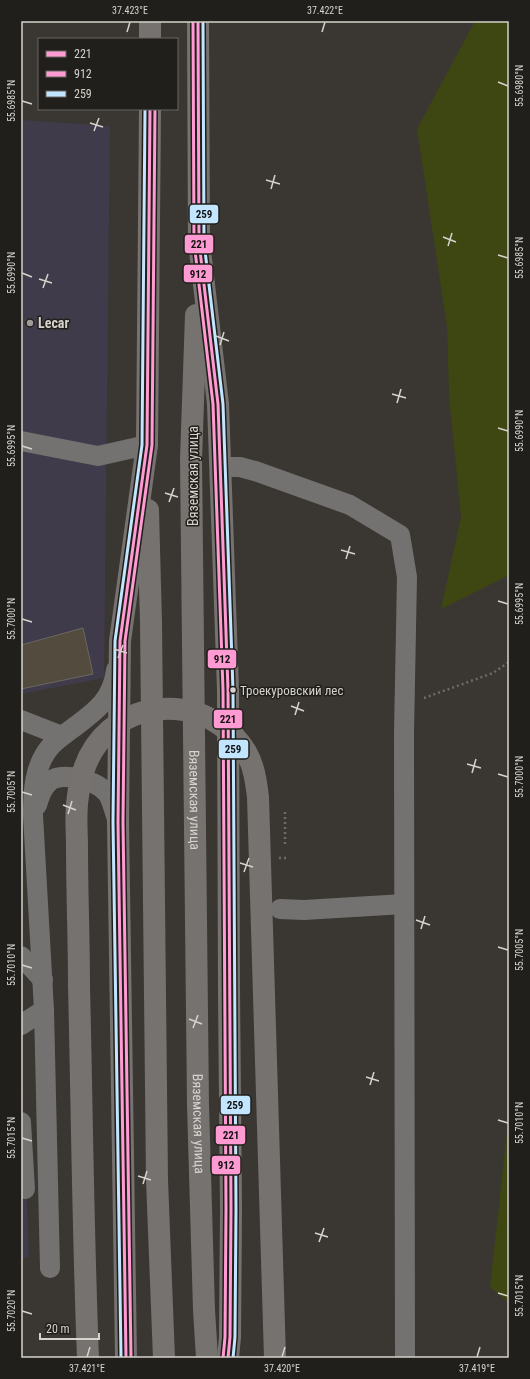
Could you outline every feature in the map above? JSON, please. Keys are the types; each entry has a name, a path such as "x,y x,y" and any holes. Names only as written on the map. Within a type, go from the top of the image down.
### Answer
{"main road":[{"path":"150,21 150,38"},
{"path":"198,21 199,242 218,404 228,690 231,1225 230,1337 228,1358"},
{"path":"150,110 146,445 151,623 157,1180 164,1358"},
{"name":"Вяземская улица","path":"199,242 191,459 198,1105 204,1310 207,1358"},
{"path":"126,1358 118,822 120,641 146,445"},
{"path":"88,1358 84,1246 77,799 84,768 90,754 99,740 110,729 123,720 137,714 168,708 198,713 213,720 225,729 241,746 252,767 256,781 258,804 275,1358"}],"lane":[{"path":"21,441 98,456 146,445"},
{"path":"220,467 240,467 255,470 350,505 400,535 407,577 404,705 405,1358"},
{"path":"50,1268 43,980 33,815 33,790 37,771 50,747 62,736 92,714 109,696 115,678 120,641"},
{"path":"21,720 62,736"},
{"path":"33,815 43,788 51,780 62,777 78,778 92,782 106,793 118,822"},
{"path":"280,909 304,910 404,904"},
{"path":"21,956 43,980"},
{"path":"21,1025 44,1010"},
{"path":"21,1122 25,1189"}],"path":[{"path":"404,705 493,673 509,662"},
{"path":"285,812 286,845"}],"shaded area":[{"path":"21,120 110,126 104,678 21,694"},
{"path":"21,1052 29,1257 21,1259"}],"green space":[{"path":"475,21 509,21 509,575 441,609 461,517 449,396 447,327 417,129"},
{"path":"509,1113 509,1303 490,1287"}],"building":[{"path":"83,628 93,674 21,689 21,645"}],"transit line":[{"name":"912","path":"193,21 194,242 213,404 223,690 226,1209 225,1337 223,1358"},
{"name":"221","path":"198,21 199,242 218,404 228,690 231,1209 230,1337 228,1358"},
{"name":"259","path":"203,21 204,242 223,404 233,690 236,1209 235,1337 233,1358"},
{"name":"259","path":"121,1358 113,822 115,641 142,445 145,110"},
{"name":"221","path":"126,1358 118,822 120,641 147,445 150,110"},
{"name":"912","path":"131,1358 123,822 125,641 152,445 155,110"}],"place":[{"name":"Lecar","path":"30,323"},
{"name":"Троекуровский лес","path":"233,690"}]}
